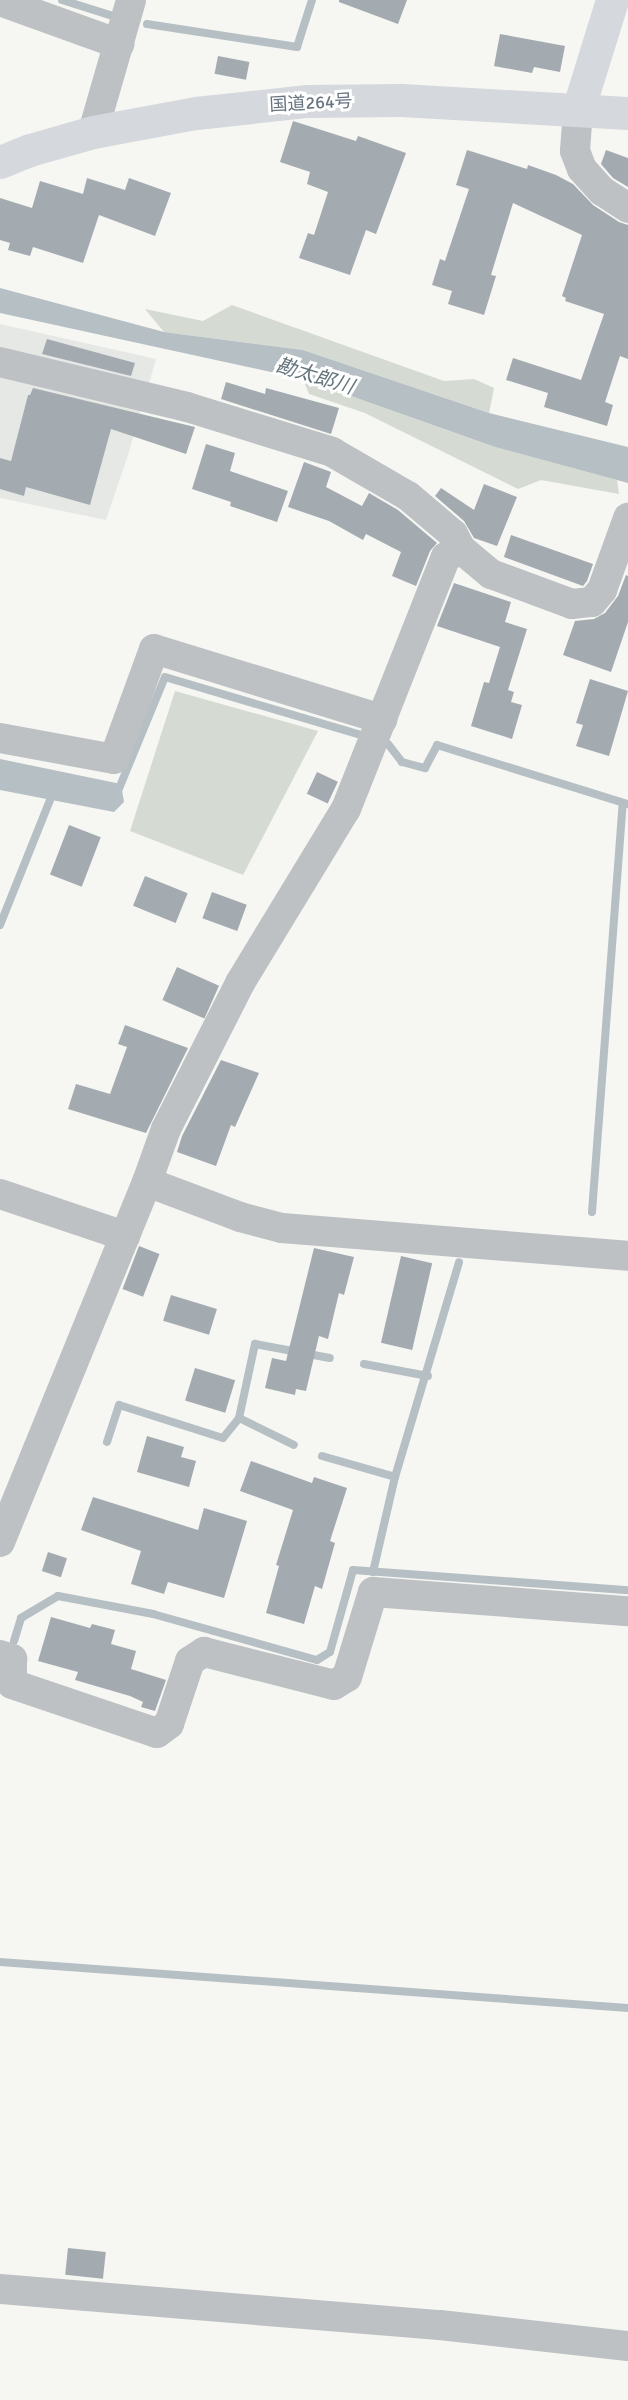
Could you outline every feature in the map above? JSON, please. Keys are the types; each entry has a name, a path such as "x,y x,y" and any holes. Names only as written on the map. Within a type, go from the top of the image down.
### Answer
{"main road":[{"path":"578,110 612,0"},
{"name":"国道264号","path":"0,162 30,150 93,132 196,113 306,101 401,100 628,113"}],"street":[{"path":"93,132 131,0"},
{"path":"0,1 118,44"},
{"path":"578,110 575,151 582,169 602,191 628,208"},
{"path":"0,362 187,407 332,452 408,496 453,534 461,549 491,574 572,604 592,602 602,590 627,524"},
{"path":"0,1542 147,1182 166,1129 240,983 346,809 446,557 461,549"},
{"path":"0,738 114,759 154,649 382,719"},
{"path":"147,1182 240,1217 282,1228 628,1256"},
{"path":"0,1194 125,1236"},
{"path":"0,1655 12,1659 12,1684 157,1732 169,1724 190,1661 204,1652 334,1685 347,1677 373,1592 628,1611"},
{"path":"0,2289 440,2325 628,2346"}],"shaded area":[{"path":"232,305 444,381 474,379 494,388 489,413 303,350 164,332 145,309 203,321"},
{"path":"0,324 156,359 106,520 0,498"},
{"path":"303,379 495,447 617,480 619,494 541,480 518,489 365,413 309,394"},
{"path":"175,691 318,731 243,875 130,831"}],"water":[{"name":"勘太郎川","path":"0,288 164,332 303,350 489,413 628,447 628,483 495,447 303,379 0,313"},
{"path":"0,759 121,784 124,802 114,812 0,790"}],"building":[{"path":"339,0 407,0 398,24 339,2"},
{"path":"500,34 565,46 560,72 534,67 532,73 494,66"},
{"path":"218,56 249,62 246,80 215,74"},
{"path":"293,121 356,141 358,136 406,153 376,234 366,230 350,275 299,258 308,233 314,235 328,192 307,184 310,172 280,162"},
{"path":"467,150 527,169 528,165 556,175 573,184 593,205 619,222 628,225 628,359 620,356 605,402 613,405 607,426 544,407 548,393 506,380 513,358 581,380 604,314 565,301 566,298 562,296 582,235 513,203 491,275 496,276 484,315 448,304 452,291 432,285 440,259 445,261 469,189 456,185"},
{"path":"606,150 628,158 628,187 613,178 601,164"},
{"path":"87,178 125,190 129,178 171,193 155,236 99,215 83,263 33,247 30,256 8,250 10,243 0,240 0,198 32,208 40,181 83,194"},
{"path":"47,339 135,363 131,376 42,354"},
{"path":"226,382 265,394 266,388 339,408 331,434 221,399"},
{"path":"33,388 195,427 186,454 111,429 90,505 26,487 24,496 0,489 0,458 11,461 28,395"},
{"path":"206,444 235,453 230,471 288,491 277,522 230,506 231,502 192,489"},
{"path":"304,462 331,472 326,487 362,506 369,493 398,510 437,543 430,551 416,586 392,576 401,552 366,534 363,540 329,521 288,507"},
{"path":"484,484 517,497 497,546 474,538 464,521 435,496 441,488 474,510"},
{"path":"511,535 593,564 587,581 583,586 504,557"},
{"path":"626,575 628,576 628,622 611,672 563,655 575,621 594,619 605,613 618,596"},
{"path":"454,583 511,602 505,622 527,629 508,690 514,692 511,702 522,705 512,739 471,726 484,682 489,683 500,647 437,626"},
{"path":"590,679 628,691 609,756 576,746 583,725 576,723"},
{"path":"317,772 338,782 328,803 307,794"},
{"path":"69,825 101,837 82,887 50,874"},
{"path":"145,876 188,893 176,923 133,906"},
{"path":"212,892 247,905 237,931 202,918"},
{"path":"177,967 219,986 204,1019 162,1000"},
{"path":"125,1025 188,1048 146,1133 68,1109 76,1084 110,1094 127,1047 118,1044"},
{"path":"221,1060 259,1073 235,1127 231,1125 216,1166 177,1152 182,1136"},
{"path":"139,1246 160,1254 143,1297 123,1289"},
{"path":"314,1248 354,1257 344,1295 339,1293 328,1339 319,1336 306,1391 296,1389 295,1395 265,1388 272,1358 286,1361"},
{"path":"401,1256 432,1263 412,1350 381,1343"},
{"path":"171,1295 217,1309 209,1335 163,1321"},
{"path":"195,1368 235,1380 225,1413 185,1401"},
{"path":"147,1436 184,1447 181,1457 196,1461 189,1487 137,1472"},
{"path":"251,1461 312,1483 314,1477 347,1488 330,1541 335,1543 322,1589 315,1586 304,1624 266,1613 279,1566 276,1565 293,1510 240,1491"},
{"path":"93,1497 198,1530 204,1508 247,1521 224,1598 168,1582 164,1594 131,1584 141,1551 81,1530"},
{"path":"48,1552 67,1558 61,1577 42,1571"},
{"path":"51,1617 90,1628 92,1624 115,1630 111,1644 136,1651 131,1669 166,1680 155,1711 141,1707 143,1702 130,1696 75,1680 78,1672 38,1661"},
{"path":"68,2248 106,2252 103,2279 65,2275"}],"waterway":[{"path":"62,0 113,16"},
{"path":"147,24 297,47 312,0"},
{"path":"118,791 165,677 361,735"},
{"path":"388,744 402,762 425,768 437,745 628,804"},
{"path":"0,925 50,800"},
{"path":"592,1212 623,803"},
{"path":"373,1572 395,1477 459,1262"},
{"path":"107,1442 119,1405 223,1438 239,1418 255,1344 330,1358"},
{"path":"364,1364 428,1376"},
{"path":"239,1418 294,1445"},
{"path":"322,1456 395,1477"},
{"path":"14,1641 21,1618 58,1596 153,1614 317,1660 330,1652 353,1570 628,1590"},
{"path":"0,1962 628,2008"}]}
